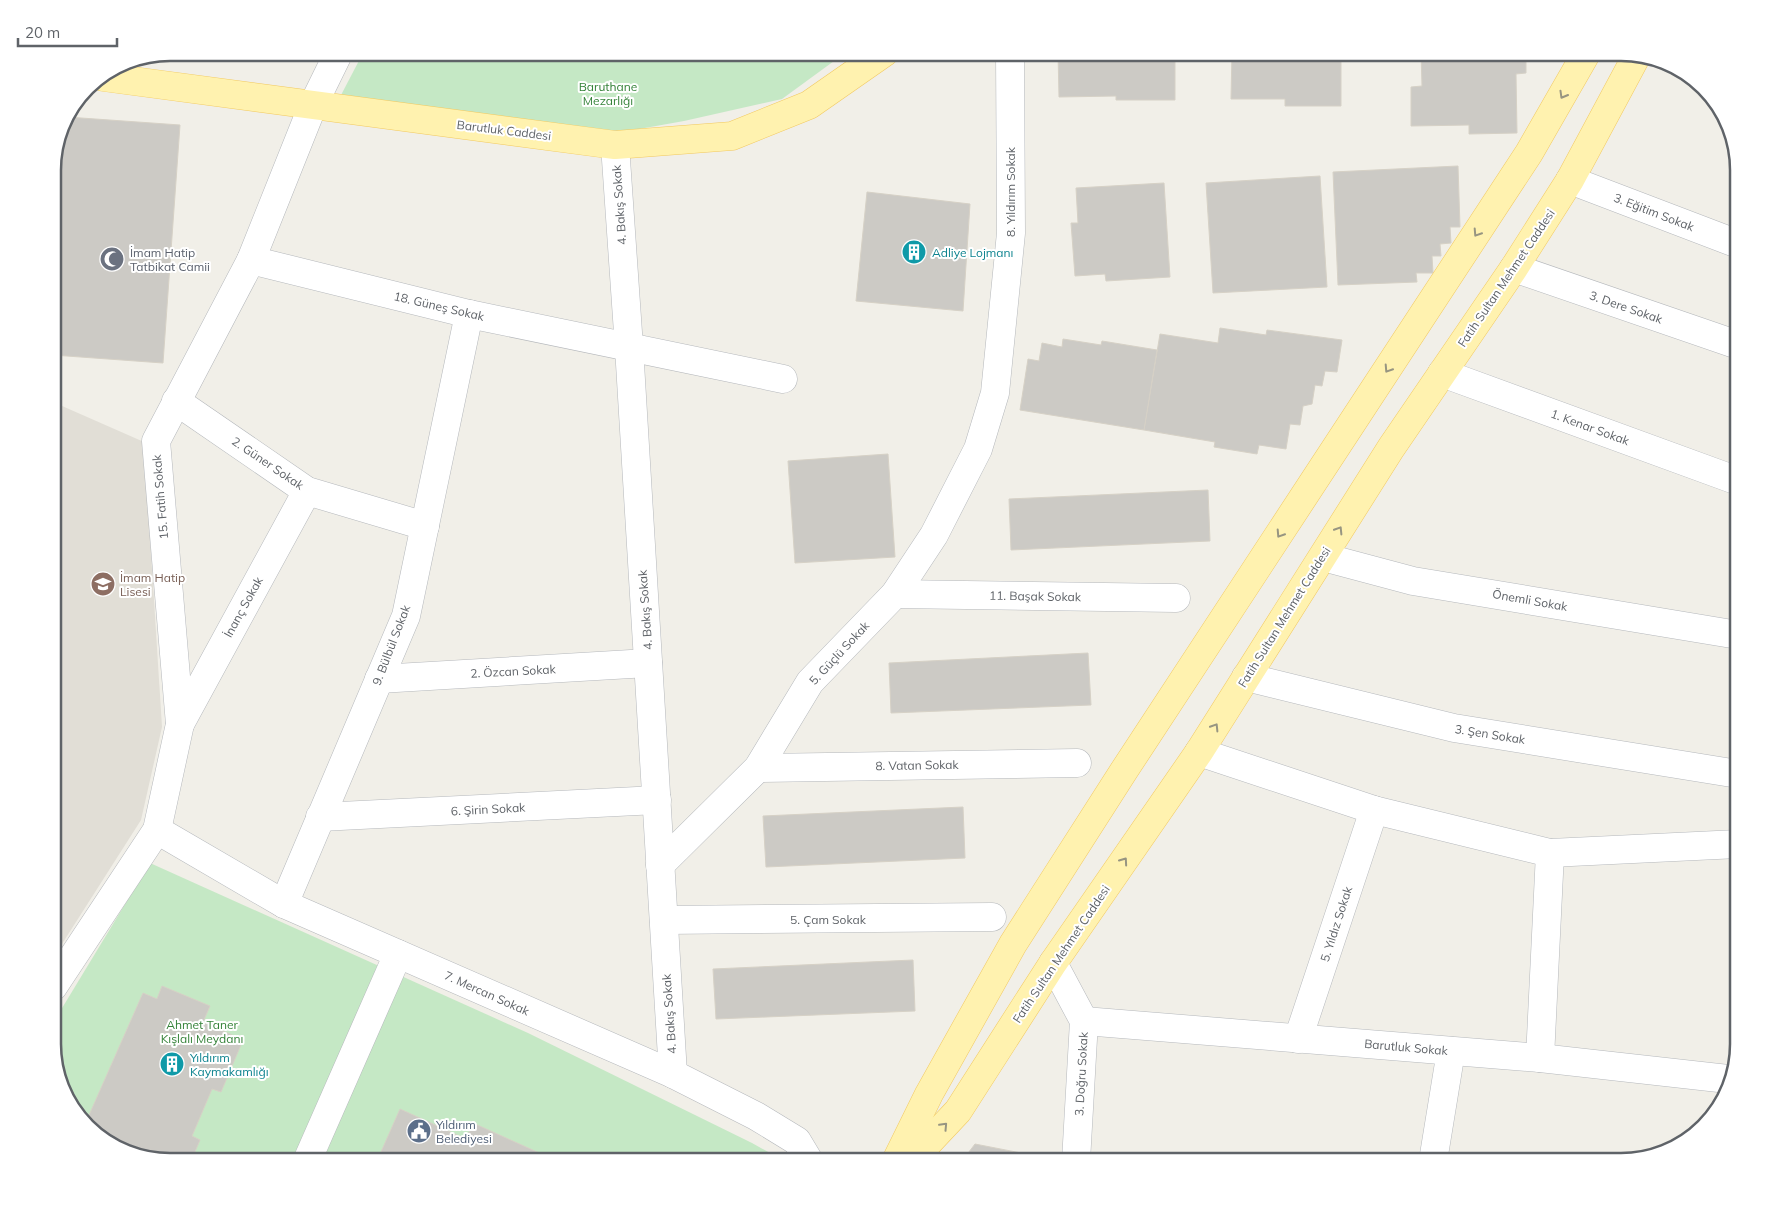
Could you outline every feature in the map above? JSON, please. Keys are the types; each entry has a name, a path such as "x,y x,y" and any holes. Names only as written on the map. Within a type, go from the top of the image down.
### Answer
{"main road":[{"name":"Barutluk Caddesi","path":"114,77 615,145 732,136 809,105 872,61"},
{"path":"900,1153 929,1094 1013,944 1125,769 1529,153 1582,61"},
{"name":"Fatih Sultan Mehmet Caddesi","path":"919,1153 958,1112 1053,964 1199,752 1391,448 1514,268 1570,180 1633,62"}],"street":[{"name":"15. Fatih Sokak","path":"157,830 180,724 156,441 251,260 313,105 335,61"},
{"name":"8. Yıldırım Sokak","path":"978,449 994,393 1011,234 1010,61"},
{"name":"4. Bakış Sokak","path":"615,145 673,1074"},
{"name":"3. Eğitim Sokak","path":"1570,180 1730,241"},
{"name":"18. Güneş Sokak","path":"251,260 470,314 783,378"},
{"name":"3. Dere Sokak","path":"1514,268 1730,342"},
{"name":"9. Bülbül Sokak","path":"284,904 406,616 470,314"},
{"name":"1. Kenar Sokak","path":"1442,372 1730,478"},
{"name":"2. Güner Sokak","path":"176,401 307,491 425,526"},
{"name":"5. Güçlü Sokak","path":"660,865 758,768 810,682 895,594 934,535 978,449"},
{"name":"İnanç Sokak","path":"180,724 307,491"},
{"name":"Önemli Sokak","path":"1323,557 1413,581 1730,635"},
{"name":"11. Başak Sokak","path":"895,594 1176,598"},
{"name":"2. Özcan Sokak","path":"379,679 648,663"},
{"name":"3. Şen Sokak","path":"1246,677 1454,728 1730,773"},
{"path":"1199,752 1374,810 1550,853 1730,844"},
{"name":"8. Vatan Sokak","path":"758,768 1077,763"},
{"name":"6. Şirin Sokak","path":"320,818 656,800"},
{"name":"5. Yıldız Sokak","path":"1298,1039 1374,810"},
{"path":"61,975 157,830"},
{"name":"7. Mercan Sokak","path":"157,830 284,904 673,1074 756,1116 797,1141 804,1153"},
{"path":"1540,1058 1550,853"},
{"name":"5. Çam Sokak","path":"664,920 992,917"},
{"path":"311,1153 398,954"},
{"name":"3. Doğru Sokak","path":"1053,964 1084,1022 1077,1153"},
{"name":"Barutluk Sokak","path":"1084,1022 1540,1058 1724,1078"},
{"path":"1434,1153 1451,1051"}],"shaded area":[{"name":"İmam Hatip Lisesi","path":"61,406 144,442 162,727 141,820 61,945"}],"green space":[{"name":"Baruthane Mezarlığı","path":"359,61 834,61 782,99 684,121 611,134 340,97"},
{"name":"Ahmet Taner Kışlalı Meydanı","path":"150,863 528,1033 770,1153 163,1153 149,1151 122,1141 104,1130 93,1121 76,1098 63,1065 61,1010"}],"building":[{"path":"1058,61 1175,61 1175,100 1116,100 1116,96 1059,97"},
{"path":"1232,61 1341,61 1341,106 1285,106 1285,99 1231,99"},
{"path":"1421,61 1526,61 1526,73 1516,74 1517,133 1469,134 1469,125 1411,126 1411,87 1422,86"},
{"name":"İmam Hatip Tatbikat Camii","path":"75,118 180,125 163,363 61,356 61,163 65,142"},
{"path":"1458,166 1460,227 1450,227 1451,243 1440,244 1441,256 1432,256 1433,273 1416,273 1417,282 1338,285 1333,172"},
{"path":"1320,176 1327,287 1213,293 1206,183"},
{"path":"1164,183 1170,277 1106,281 1105,274 1075,276 1071,223 1078,223 1076,188"},
{"name":"Adliye Lojmanı","path":"867,192 970,204 963,311 856,301"},
{"path":"1220,328 1266,335 1267,330 1342,340 1337,372 1325,371 1322,386 1315,385 1312,404 1303,406 1300,425 1290,424 1286,449 1259,445 1257,454 1214,447 1215,442 1144,430 1160,334 1218,343"},
{"path":"1063,339 1101,345 1102,341 1157,350 1144,430 1020,410 1028,359 1039,361 1042,343 1062,347"},
{"path":"888,454 895,557 795,563 788,461"},
{"path":"1208,490 1210,541 1011,550 1009,499"},
{"path":"1088,653 1091,705 891,713 889,663"},
{"path":"963,807 965,858 766,867 763,816"},
{"path":"913,960 915,1011 716,1019 713,969"},
{"name":"Yıldırım Kaymakamlığı","path":"162,986 210,1006 203,1022 243,1040 221,1092 212,1089 192,1136 200,1140 194,1153 163,1153 135,1147 104,1130 89,1116 143,993 157,999"},
{"name":"Yıldırım Belediyesi","path":"400,1109 466,1139 473,1123 539,1153 381,1153"},
{"path":"975,1144 1021,1153 968,1153"}],"place":[{"name":"Adliye Lojmanı","path":"914,252"},
{"name":"İmam Hatip Tatbikat Camii","path":"112,259"},
{"name":"İmam Hatip Lisesi","path":"103,584"},
{"name":"Yıldırım Kaymakamlığı","path":"172,1064"},
{"name":"Yıldırım Belediyesi","path":"419,1131"}]}
